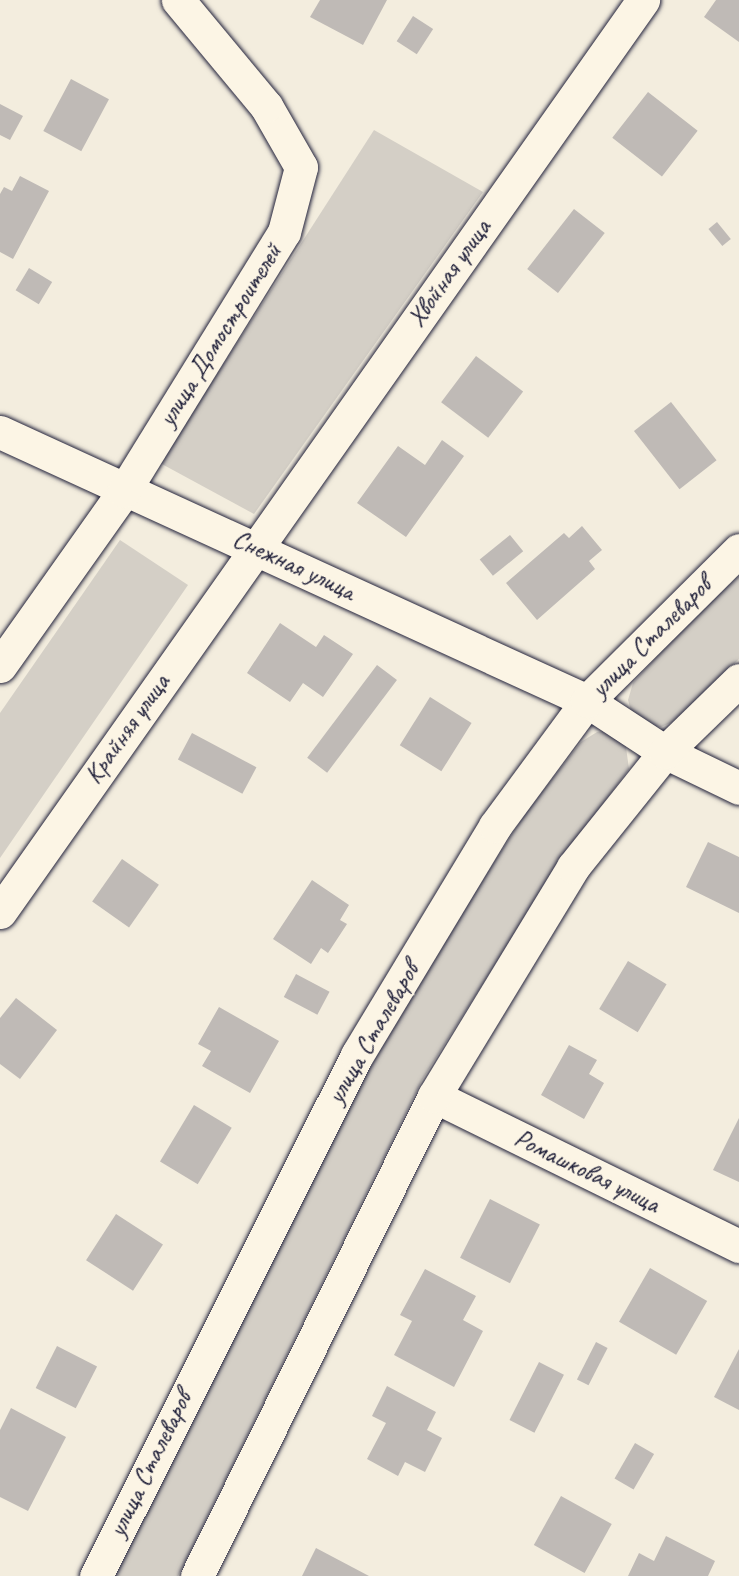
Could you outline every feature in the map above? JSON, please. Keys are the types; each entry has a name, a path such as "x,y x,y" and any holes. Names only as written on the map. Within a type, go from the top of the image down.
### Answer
{"street":[{"name":"улица Домостроителей","path":"0,666 124,491 284,232 301,167 266,106 178,0"},
{"name":"Хвойная улица","path":"255,546 643,0"},
{"name":"Снежная улица","path":"0,432 124,491 255,546 587,701 665,752 739,788"},
{"name":"Крайняя улица","path":"0,912 255,546"},
{"name":"улица Сталеваров","path":"96,1576 357,1055 495,826 587,701 739,550"},
{"path":"197,1576 434,1096 573,867 665,752 739,680"},
{"name":"Ромашковая улица","path":"434,1096 739,1246"}],"shaded area":[{"path":"374,130 483,192 254,514 160,463"},
{"path":"120,540 188,585 0,858 0,713"},
{"path":"739,576 739,659 677,720 661,727 646,725 631,711 628,700 633,683 683,628"},
{"path":"611,730 625,740 629,769 561,860 422,1080 178,1576 114,1576 376,1047 525,814 581,742 597,732"}],"building":[{"path":"320,0 387,0 363,45 310,17"},
{"path":"716,0 739,0 739,42 704,17"},
{"path":"413,16 433,29 417,54 397,41"},
{"path":"71,79 109,99 81,151 43,131"},
{"path":"648,92 698,131 662,176 612,138"},
{"path":"0,104 23,116 10,140 0,135"},
{"path":"20,176 49,191 13,259 0,252 0,194 4,187 12,191"},
{"path":"574,209 605,233 558,293 527,269"},
{"path":"717,222 731,239 722,246 708,229"},
{"path":"29,268 52,282 39,304 16,290"},
{"path":"476,356 523,392 488,438 441,402"},
{"path":"671,402 717,460 680,489 634,431"},
{"path":"442,440 464,456 406,537 357,503 398,446 425,465"},
{"path":"582,526 602,550 589,561 595,569 537,620 506,583 564,533 569,538"},
{"path":"510,535 523,551 493,576 480,560"},
{"path":"280,623 316,647 324,635 353,654 323,697 303,683 290,702 247,673"},
{"path":"377,665 397,680 327,773 307,758"},
{"path":"430,697 472,723 441,771 400,745"},
{"path":"192,733 256,767 242,794 178,759"},
{"path":"708,842 739,857 739,913 686,887"},
{"path":"122,859 159,885 129,927 92,902"},
{"path":"312,880 349,905 340,920 347,924 328,953 321,948 311,964 273,939"},
{"path":"628,961 667,984 638,1032 599,1009"},
{"path":"296,974 330,992 317,1015 284,997"},
{"path":"16,998 57,1030 20,1079 0,1064 0,1018"},
{"path":"219,1007 279,1041 250,1093 202,1066 211,1051 198,1044"},
{"path":"569,1045 597,1060 589,1074 604,1083 584,1119 541,1095"},
{"path":"194,1105 232,1128 198,1184 160,1162"},
{"path":"739,1118 739,1182 713,1170"},
{"path":"490,1199 540,1224 510,1283 460,1258"},
{"path":"116,1214 163,1244 133,1291 86,1260"},
{"path":"650,1268 707,1301 676,1355 619,1322"},
{"path":"425,1269 476,1296 463,1320 483,1331 454,1387 394,1355 412,1321 400,1315"},
{"path":"596,1342 608,1348 589,1385 577,1379"},
{"path":"57,1346 97,1366 76,1408 36,1388"},
{"path":"739,1349 739,1410 714,1397"},
{"path":"539,1362 564,1375 534,1433 509,1420"},
{"path":"387,1386 436,1412 427,1430 442,1438 425,1472 405,1462 398,1476 367,1459 386,1423 372,1416"},
{"path":"11,1408 66,1437 28,1511 0,1497 0,1430"},
{"path":"635,1443 654,1454 634,1490 614,1479"},
{"path":"561,1496 612,1524 585,1573 534,1545"},
{"path":"666,1536 715,1561 708,1576 628,1576 639,1553 654,1561"},
{"path":"316,1548 369,1576 302,1576"}]}
